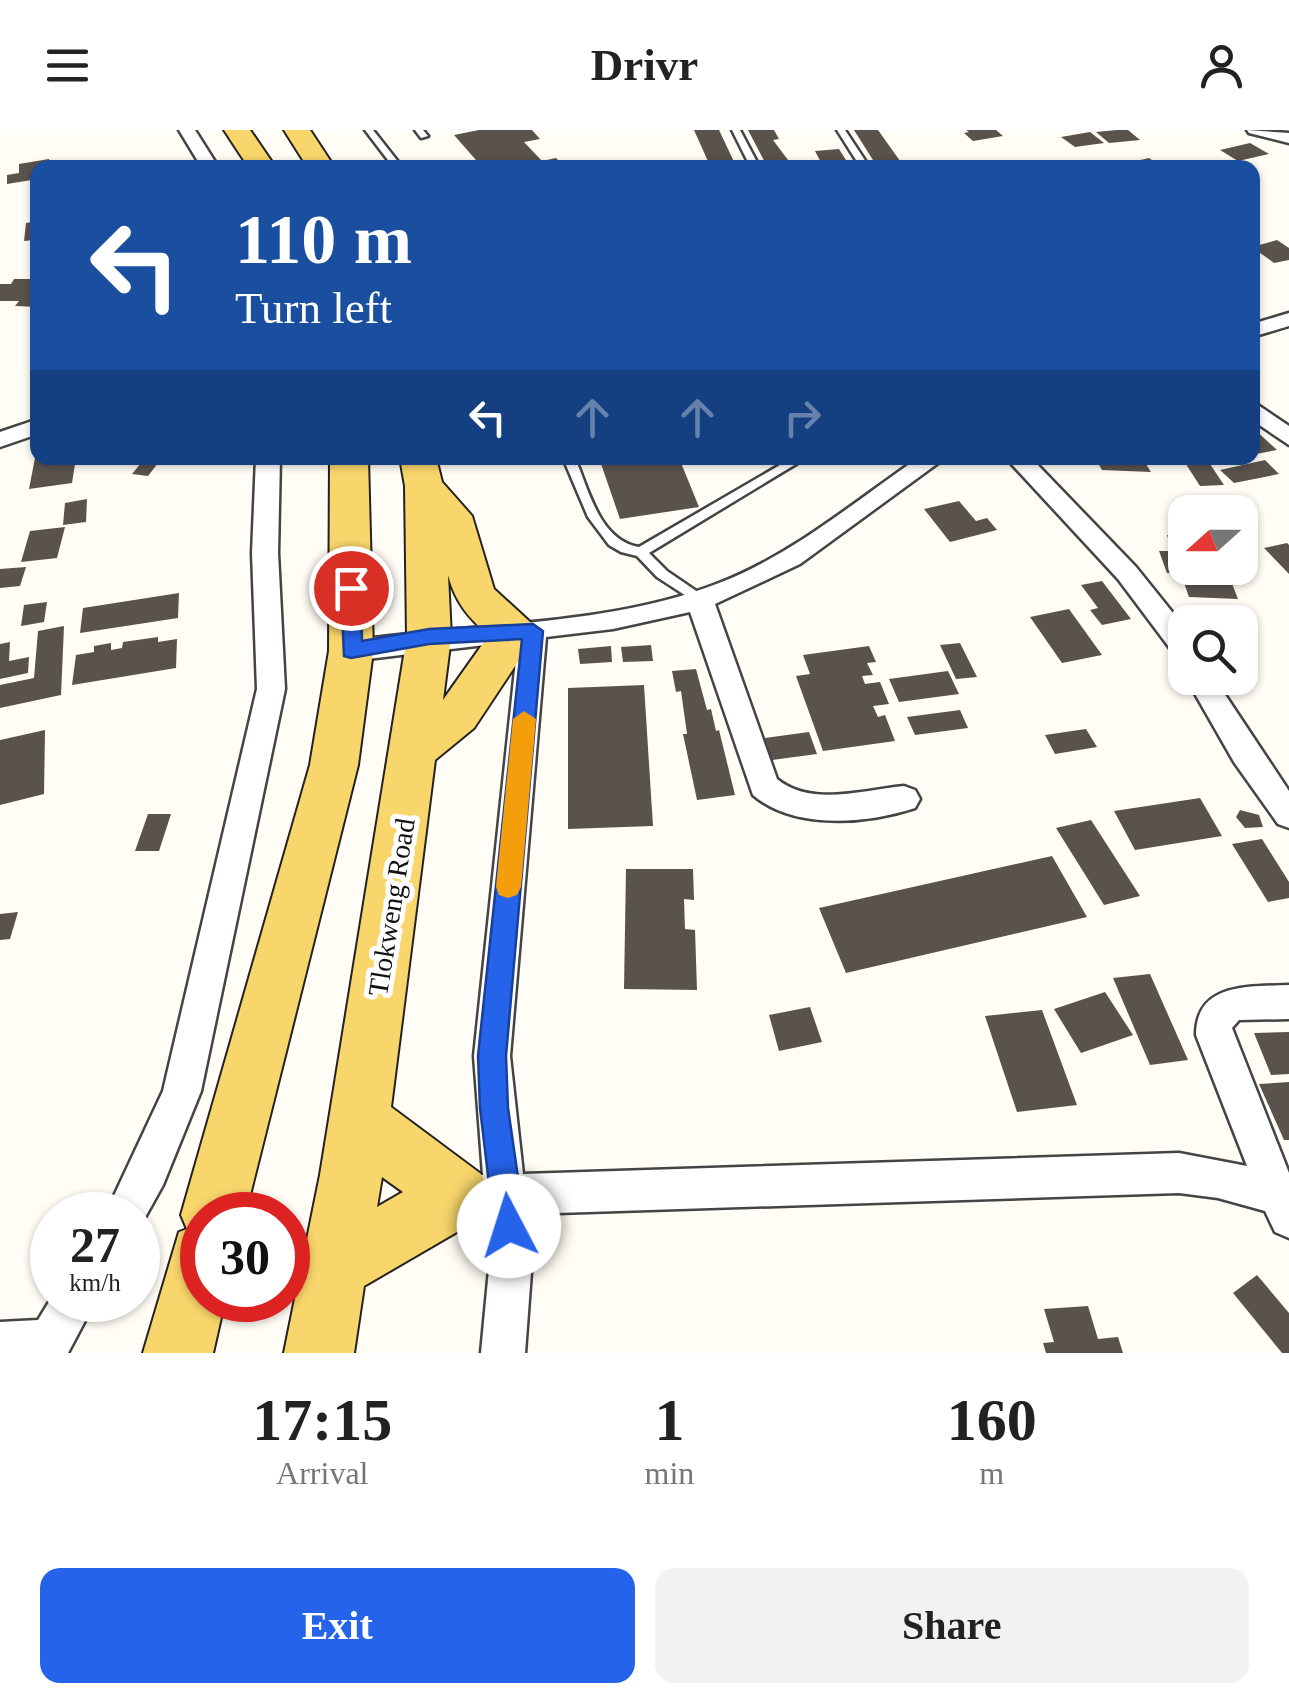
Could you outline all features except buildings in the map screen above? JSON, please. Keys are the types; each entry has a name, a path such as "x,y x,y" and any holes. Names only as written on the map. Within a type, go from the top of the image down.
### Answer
{"main road":[{"path":"236,130 257,160"},
{"path":"297,130 317,160"},
{"path":"219,1192 334,765 351,650 350,465"},
{"path":"415,750 458,716 484,672 524,632 484,608 473,591 452,516 421,472"},
{"name":"Tlokweng Road","path":"318,1353 359,1121 429,636 421,472"},
{"path":"359,1121 483,1194"},
{"path":"334,1267 483,1194"}],"street":[{"path":"187,130 206,160"},
{"path":"1256,130 1289,138"},
{"path":"1260,328 1289,319"},
{"path":"1260,414 1289,438"},
{"path":"0,420 30,425"},
{"path":"0,440 30,429"},
{"path":"137,1192 182,1091 271,689 266,553 268,465"},
{"path":"351,650 429,636 524,632 615,619 700,600 728,590 799,550 923,465"},
{"path":"1025,465 1168,624"},
{"path":"700,600 764,786 775,798 790,806 904,799"},
{"path":"504,1353 511,1259 483,1194 494,1108 492,1056 524,632"},
{"path":"1210,695 1244,754 1289,815"},
{"path":"1284,1207 1214,1035 1214,1021 1231,1004 1289,1002"},
{"path":"483,1194 1150,1173 1218,1178 1284,1207"},
{"path":"0,1344 46,1347 61,1322"}],"lane":[{"path":"369,130 393,160"},
{"path":"736,130 752,160"},
{"path":"841,130 861,160"},
{"path":"573,465 604,536 621,549 642,552 788,465"},
{"path":"642,552 662,574 700,600"}],"slow traffic":[{"path":"508,887 524,719"}],"route":[{"path":"351,588 351,650 429,636 533,631 492,1056 494,1108 508,1193 509,1226"}]}
